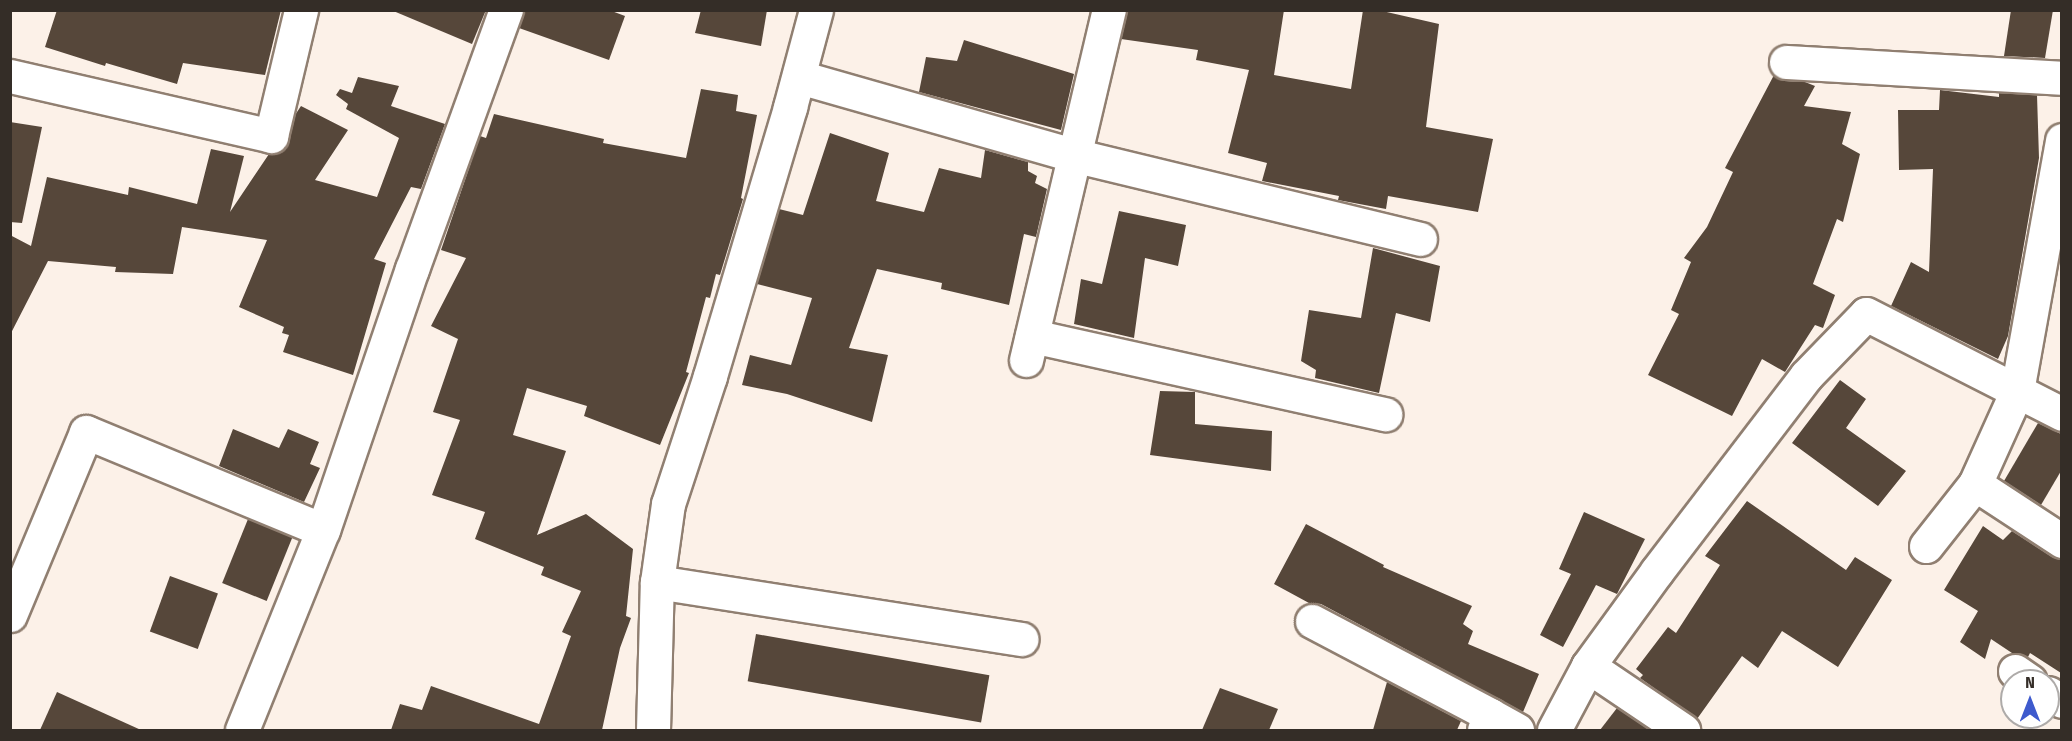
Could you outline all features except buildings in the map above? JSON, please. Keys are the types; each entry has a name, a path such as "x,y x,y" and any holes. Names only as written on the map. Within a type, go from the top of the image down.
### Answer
{"street":[{"path":"10,76 271,136 301,10"},
{"path":"242,730 323,530 412,269 506,10"},
{"path":"653,730 657,582 668,504 713,365 799,77 816,10"},
{"path":"1109,10 1029,348 1385,414"},
{"path":"1786,62 2061,78"},
{"path":"799,77 1073,155 1420,239"},
{"path":"1926,546 1975,484 2017,391 2061,140"},
{"path":"1554,730 1588,666 1657,571 1806,376 1866,314 2061,414"},
{"path":"10,615 86,432 323,530"},
{"path":"1975,484 2061,541"},
{"path":"657,582 1022,639"},
{"path":"1312,621 1497,725"},
{"path":"1588,666 1683,730"}]}
